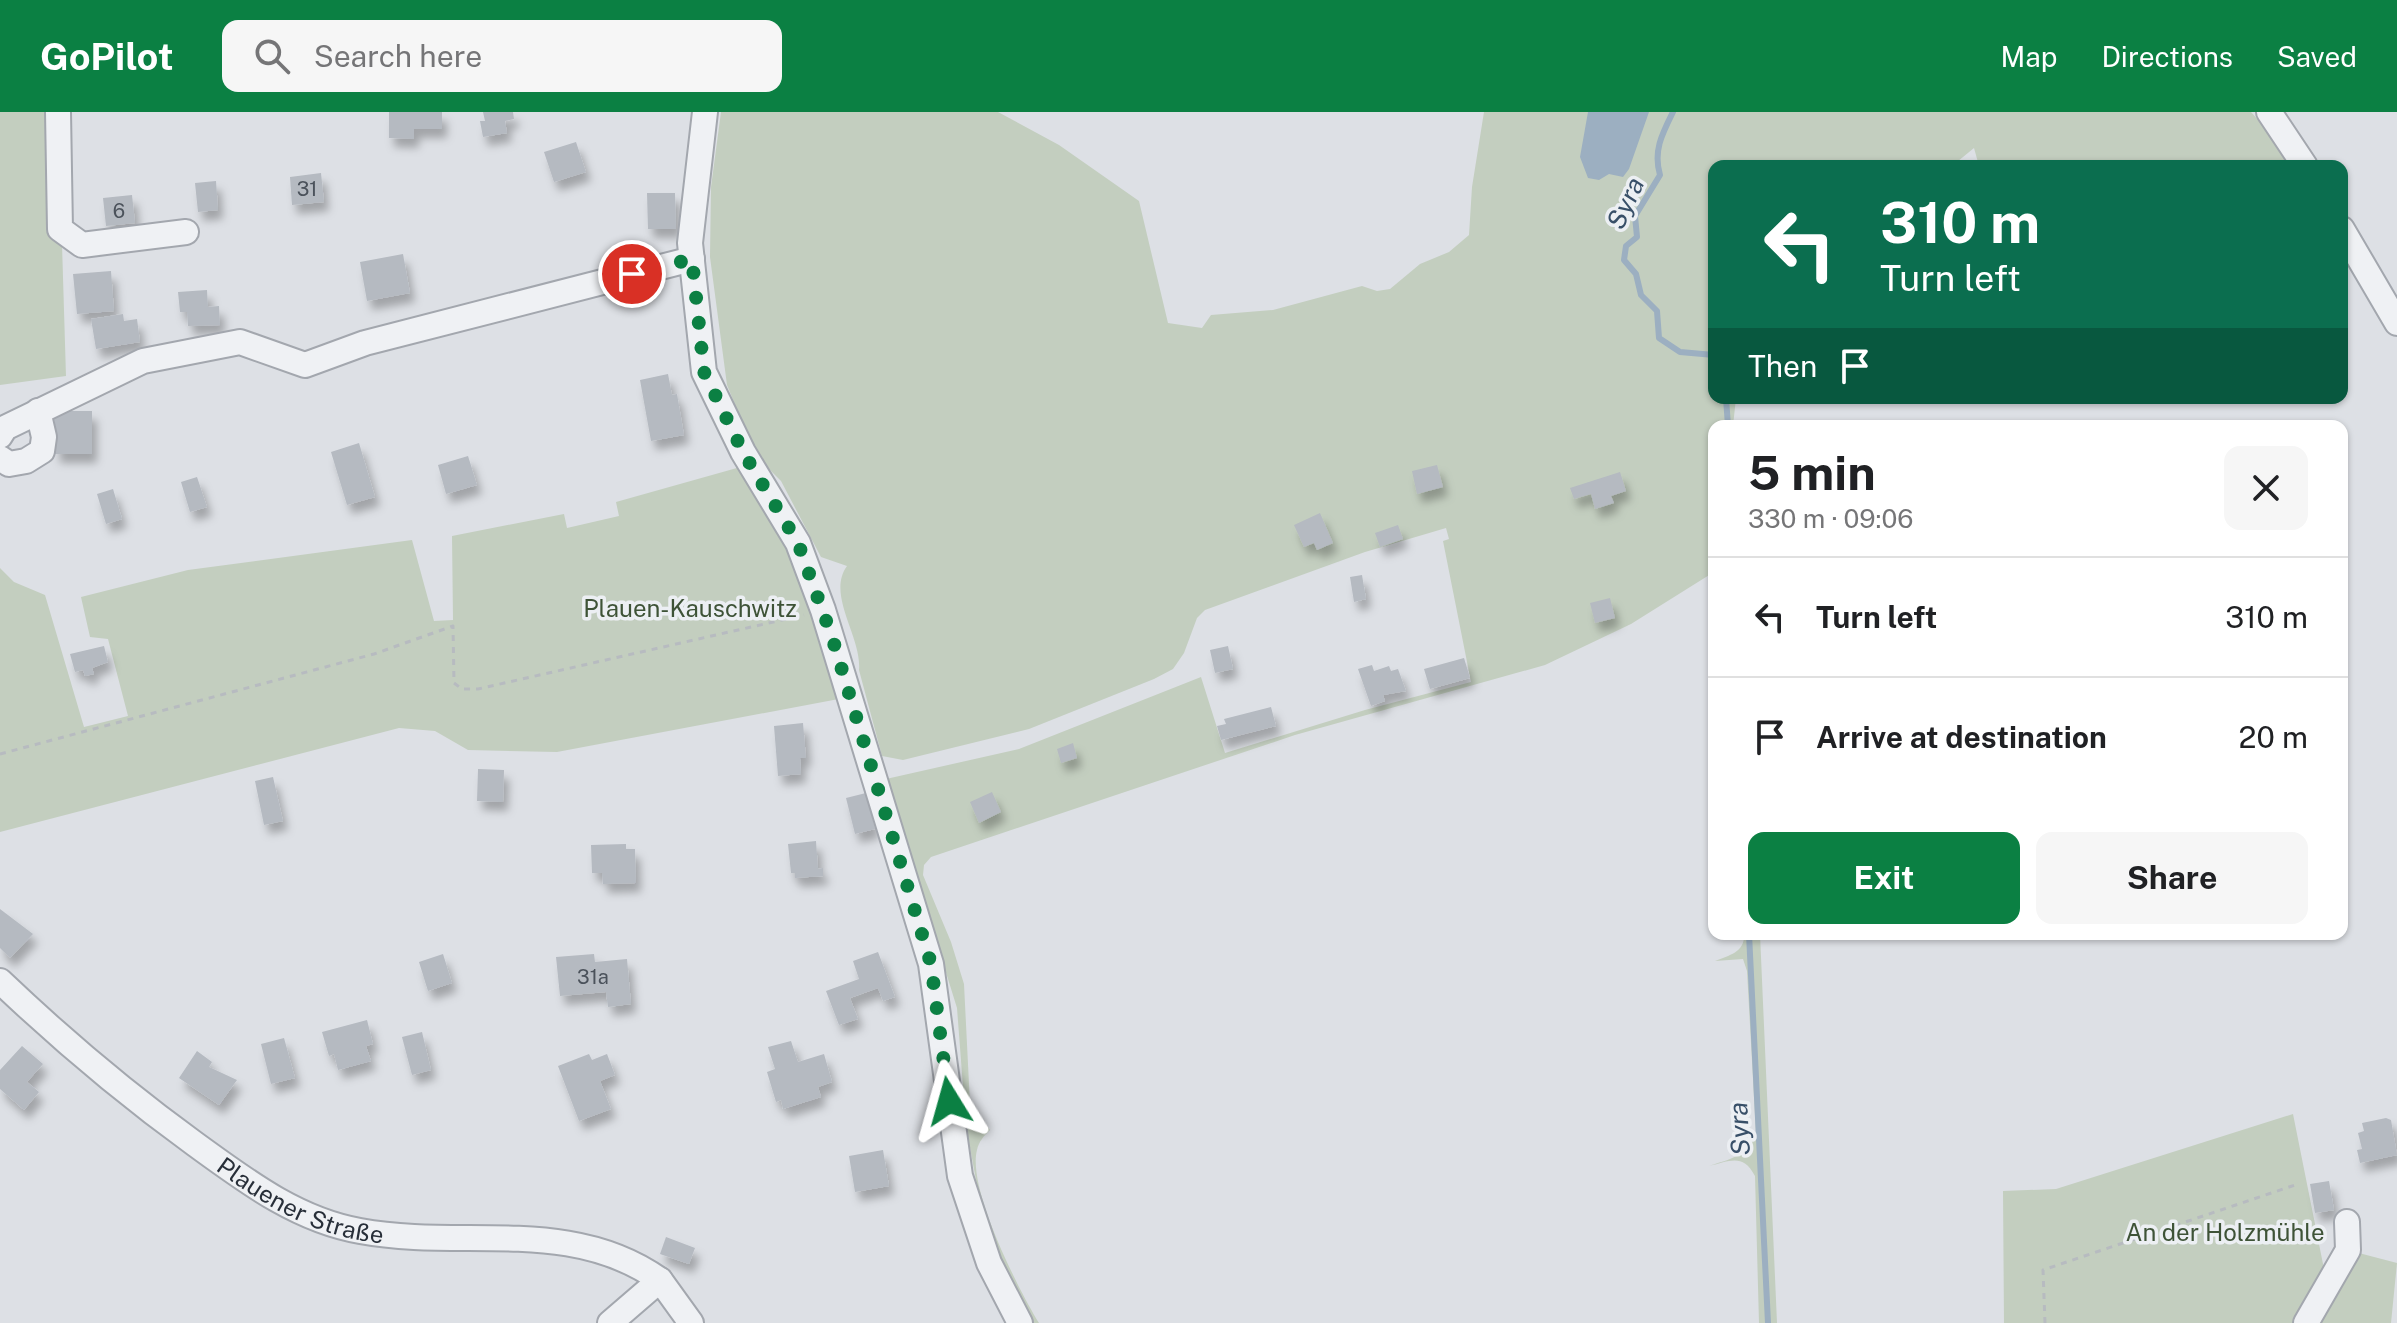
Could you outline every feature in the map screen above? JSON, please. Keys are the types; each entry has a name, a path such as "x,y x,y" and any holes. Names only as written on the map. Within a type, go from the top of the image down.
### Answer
{"street":[{"path":"58,112 60,229 82,245 186,232"},
{"path":"705,112 690,243 704,372 743,452 798,543 823,610 931,964 960,1176 989,1263 1020,1323"},
{"path":"2269,112 2301,160"},
{"path":"2348,239 2397,323"},
{"path":"0,436 5,428 143,361 240,342 305,365 365,343 692,259"},
{"path":"0,458 9,464 26,461 42,451 44,437 38,411"},
{"name":"Plauener Straße","path":"0,981 95,1067 273,1199 358,1231 429,1238 510,1236 561,1240 638,1265 660,1280 691,1323"},
{"path":"2306,1323 2348,1250 2347,1222"},
{"path":"610,1323 660,1280"}],"path":[{"path":"0,754 374,654 453,626 454,683 462,689 478,689 823,610"},
{"path":"2045,1323 2043,1270 2295,1185"}],"green space":[{"path":"0,112 58,112 66,376 0,385"},
{"path":"721,112 998,112 1059,145 1139,201 1168,323 1202,328 1211,315 1273,310 1362,286 1377,291 1390,289 1420,264 1449,252 1469,235 1472,187 1484,112 2251,112 2278,142 2288,160 1977,160 1974,148 1959,160 1708,160 1708,404 1735,404 1734,420 1708,420 1708,576 1631,624 1545,665 1295,735 931,857 924,865 923,875 951,942 964,984 970,1104 990,1130 977,1150 980,1188 996,1238 1039,1323 1030,1323 996,1251 981,1207 966,1126 957,1008 886,779 1019,749 1201,677 1225,753 1365,710 1471,682 1443,541 1449,539 1446,528 1365,552 1205,610 1197,618 1184,653 1173,669 1154,679 1029,729 903,760 882,756 842,603 840,590 847,566 821,557 781,481 756,456 727,385 710,257 711,187"},
{"name":"Plauen-Kauschwitz","path":"744,466 791,543 844,698 557,752 468,750 435,731 399,728 0,832 0,568 14,582 45,595 84,727 128,716 108,639 90,637 81,597 188,570 412,540 434,621 453,620 452,536 564,514 567,528 619,516 616,502"},
{"path":"1744,940 1760,940 1777,1323 1759,1323 1755,1176 1741,1161 1709,1166 1744,1152 1756,1133 1747,971 1743,959 1715,961 1731,955"},
{"name":"An der Holzmühle","path":"2293,1114 2324,1269 2299,1323 2004,1323 2003,1191 2056,1189"},
{"path":"2355,1252 2397,1263 2391,1323 2320,1323"}],"water":[{"path":"1588,112 1649,112 1629,169 1623,177 1609,174 1599,180 1588,178 1580,157"}],"building":[{"path":"389,112 442,112 442,129 414,129 414,139 389,138"},
{"path":"483,112 513,112 514,119 505,121 507,133 483,137 480,121 485,121"},
{"path":"576,142 586,172 554,182 544,152"},
{"path":"321,173 324,202 292,205 290,177"},
{"path":"216,181 218,210 198,212 195,183"},
{"path":"647,193 675,193 676,229 648,229"},
{"path":"132,195 135,223 106,226 103,198"},
{"path":"403,254 410,293 367,301 360,262"},
{"path":"111,271 114,311 77,314 73,274"},
{"path":"207,290 208,307 219,306 220,325 188,326 187,312 180,312 178,292"},
{"path":"123,314 124,321 137,319 140,342 96,349 91,319"},
{"path":"668,374 672,395 677,394 684,435 651,441 640,380"},
{"path":"54,411 92,411 92,454 55,454"},
{"path":"359,443 375,497 347,505 331,452"},
{"path":"468,456 477,485 446,494 438,465"},
{"path":"1437,465 1443,487 1417,494 1412,471"},
{"path":"1620,472 1626,491 1611,496 1614,503 1595,509 1591,494 1574,499 1570,488"},
{"path":"197,477 207,507 190,512 181,482"},
{"path":"113,489 122,519 106,524 97,494"},
{"path":"1320,513 1333,543 1317,550 1314,543 1304,547 1294,525"},
{"path":"1398,525 1403,539 1380,547 1375,533"},
{"path":"1362,575 1366,599 1354,602 1350,577"},
{"path":"1610,598 1615,618 1595,623 1590,603"},
{"path":"104,646 108,662 92,668 94,674 85,676 83,670 75,672 70,654"},
{"path":"1228,646 1233,669 1215,673 1210,650"},
{"path":"1464,658 1470,678 1430,689 1424,669"},
{"path":"1372,665 1374,671 1389,666 1391,671 1398,669 1406,691 1383,695 1385,701 1371,706 1358,669"},
{"path":"1271,707 1276,726 1221,740 1217,726 1226,724 1224,719"},
{"path":"803,723 806,758 800,758 801,774 778,776 774,726"},
{"path":"1073,743 1077,758 1061,763 1057,749"},
{"path":"478,769 504,770 503,802 477,801"},
{"path":"273,777 283,821 264,825 255,781"},
{"path":"992,792 1001,812 979,823 970,802"},
{"path":"866,793 875,829 855,834 846,798"},
{"path":"816,841 818,869 823,868 823,876 795,878 795,873 791,873 788,844"},
{"path":"626,844 626,849 635,849 636,883 603,884 602,873 592,873 591,845"},
{"path":"0,909 33,934 10,958 0,948"},
{"path":"878,952 895,997 883,1001 878,988 850,998 858,1019 839,1025 826,991 859,979 853,961"},
{"path":"443,954 452,983 428,991 419,962"},
{"path":"594,954 595,962 627,959 631,1004 608,1007 606,992 560,996 556,957"},
{"path":"367,1020 373,1044 366,1046 371,1061 338,1070 334,1054 329,1056 322,1032"},
{"path":"422,1032 431,1070 412,1075 402,1037"},
{"path":"284,1038 295,1078 271,1084 261,1044"},
{"path":"791,1041 798,1062 824,1054 832,1082 818,1087 821,1097 783,1109 781,1100 776,1102 767,1072 775,1069 768,1047"},
{"path":"22,1046 43,1064 27,1082 39,1092 24,1110 0,1089 0,1070"},
{"path":"197,1051 212,1062 209,1067 237,1080 219,1105 179,1078"},
{"path":"589,1054 592,1060 607,1054 615,1075 600,1081 611,1109 579,1121 558,1066"},
{"path":"2386,1118 2391,1120 2397,1155 2360,1163 2357,1150 2362,1149 2358,1133 2364,1131 2362,1123"},
{"path":"883,1150 889,1186 855,1192 849,1156"},
{"path":"2329,1181 2334,1210 2315,1213 2310,1184"},
{"path":"666,1237 695,1248 689,1264 660,1254"}],"waterway":[{"name":"Syra","path":"1673,112 1658,150 1660,175 1635,216 1637,237 1626,246 1624,260 1636,274 1641,295 1657,311 1659,338 1680,352 1708,354"},
{"name":"Syra","path":"1726,404 1728,420"},
{"name":"Syra","path":"1749,940 1768,1323"}],"route":[{"path":"632,274 692,259 704,372 743,452 798,543 832,637 931,964 949,1101"}]}
